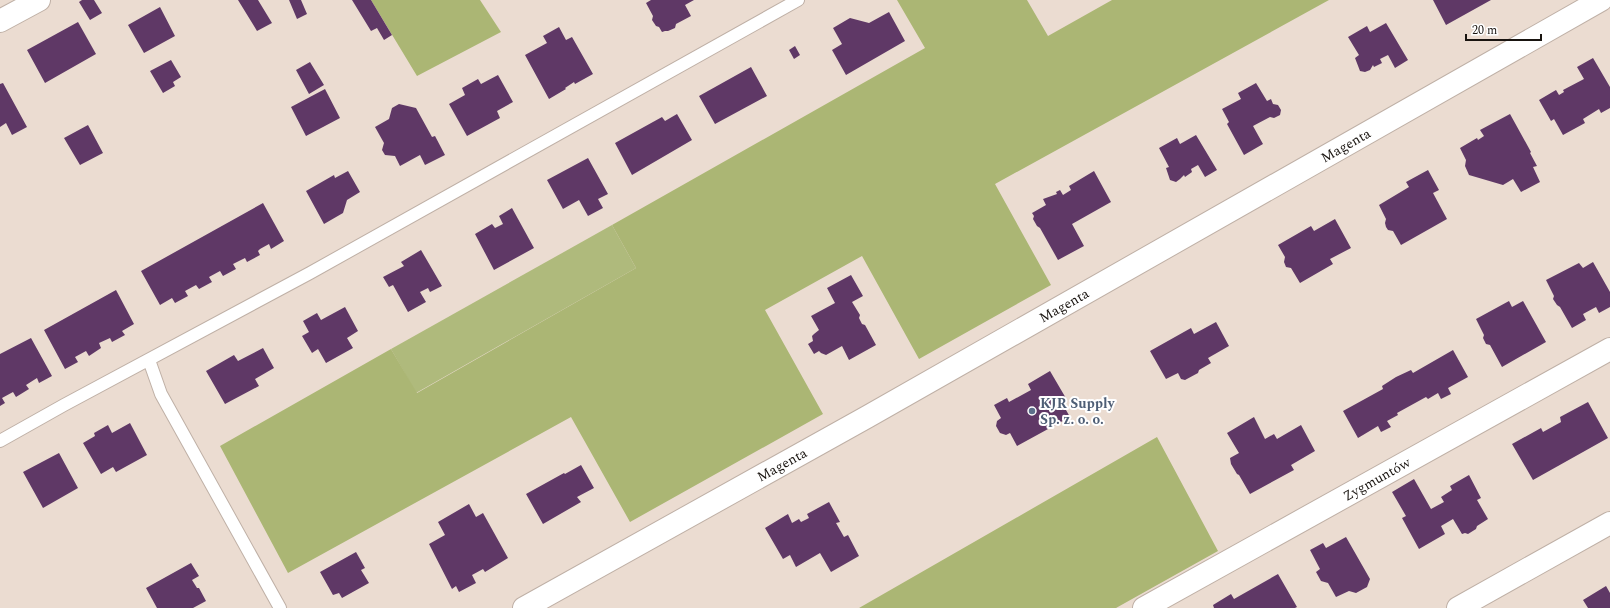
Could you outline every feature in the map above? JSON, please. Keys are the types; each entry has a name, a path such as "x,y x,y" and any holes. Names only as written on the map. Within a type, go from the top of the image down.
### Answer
{"street":[{"path":"0,22 39,0"},
{"name":"Magenta","path":"524,608 860,420 1601,0"},
{"name":"Zygmuntów","path":"1144,608 1610,349"},
{"path":"1458,608 1610,523"}],"lane":[{"path":"0,441 344,254 798,0"},
{"path":"150,360 161,394 280,608"}],"green space":[{"path":"371,0 480,0 501,32 417,76"},
{"path":"897,0 1027,0 1048,36 1112,0 1329,0 995,184 1051,285 919,359 862,256 765,310 823,414 630,522 571,417 288,573 220,446 391,349 417,393 636,268 612,225 925,48"},
{"path":"612,225 636,268 416,393 391,349"},
{"path":"1157,437 1218,551 1116,608 859,608"}],"building":[{"path":"82,0 94,0 102,13 90,20 79,2"},
{"path":"238,0 258,0 272,23 257,31"},
{"path":"289,0 301,0 307,14 297,19"},
{"path":"352,0 371,0 392,35 384,40 377,28 371,31"},
{"path":"651,0 694,0 685,5 691,16 676,24 675,28 662,32 652,20 653,16 646,3"},
{"path":"1433,0 1491,0 1446,25"},
{"path":"160,7 175,36 144,53 128,25"},
{"path":"889,12 905,41 846,75 832,50 842,44 833,28 850,18 869,23"},
{"path":"78,22 96,54 45,83 27,50"},
{"path":"1386,23 1408,60 1395,68 1388,55 1380,59 1382,63 1374,67 1373,65 1370,70 1365,72 1360,71 1355,58 1359,55 1348,37 1367,26 1370,32"},
{"path":"559,27 566,40 572,37 593,74 575,84 574,82 565,88 566,89 549,99 525,55 547,43 543,36"},
{"path":"795,46 800,55 794,59 789,50"},
{"path":"1593,58 1610,87 1610,108 1601,113 1599,109 1583,119 1585,123 1563,135 1554,119 1551,121 1539,100 1556,90 1559,95 1564,92 1563,90 1584,79 1577,67"},
{"path":"171,60 181,77 173,82 175,86 163,93 150,71"},
{"path":"310,62 324,85 309,94 296,70"},
{"path":"751,67 767,96 715,124 699,96"},
{"path":"498,75 513,102 497,111 500,118 467,136 449,104 465,95 462,88 478,79 481,84"},
{"path":"3,83 27,127 12,135 6,123 0,127 0,84"},
{"path":"1256,83 1267,101 1271,99 1273,104 1278,105 1281,110 1280,115 1274,118 1270,117 1253,126 1263,144 1244,155 1227,124 1229,122 1222,109 1241,99 1238,93"},
{"path":"325,89 340,118 306,136 291,107"},
{"path":"399,104 416,108 432,137 435,136 445,155 425,165 420,155 400,166 395,156 385,155 382,150 384,143 375,127 389,119 392,108"},
{"path":"677,114 692,140 632,175 615,143 662,117 665,121"},
{"path":"1510,114 1531,152 1530,153 1537,166 1533,167 1540,182 1521,192 1513,179 1503,185 1469,175 1465,166 1466,160 1460,148 1477,138 1478,140 1484,136 1480,130"},
{"path":"88,125 103,153 80,165 64,138"},
{"path":"1196,135 1217,170 1205,177 1198,165 1191,169 1192,172 1185,177 1184,175 1176,182 1170,180 1166,168 1169,167 1159,148 1177,138 1180,144"},
{"path":"588,158 608,194 598,199 603,208 588,216 579,200 563,209 547,180"},
{"path":"1428,170 1439,190 1433,193 1447,219 1401,245 1393,231 1388,230 1386,227 1386,219 1379,205 1409,187 1406,182"},
{"path":"348,171 360,192 347,200 343,213 324,224 306,191 334,175 335,178"},
{"path":"1094,171 1111,202 1072,224 1084,246 1058,260 1040,228 1033,219 1034,216 1032,213 1046,205 1043,199 1057,194 1056,192 1060,190 1063,195 1071,190 1069,186"},
{"path":"263,203 284,241 271,249 269,244 260,249 258,251 260,255 247,262 245,258 233,264 236,269 223,276 220,271 209,277 212,282 199,289 196,285 185,291 188,296 175,303 172,298 160,305 141,271"},
{"path":"512,208 534,248 494,270 475,234 492,224 495,228 503,224 499,216"},
{"path":"1335,219 1351,248 1330,259 1333,264 1300,283 1291,268 1286,267 1284,262 1285,257 1278,245 1311,226 1314,231"},
{"path":"421,250 442,286 430,292 428,288 420,292 426,302 408,312 393,285 389,287 383,277 404,266 401,262"},
{"path":"1593,262 1610,292 1610,307 1599,313 1596,307 1583,314 1586,320 1572,328 1560,307 1553,299 1554,296 1546,280 1579,263 1583,268"},
{"path":"851,275 863,296 852,302 860,315 859,318 862,324 865,325 876,345 849,360 842,346 826,355 819,351 814,354 808,344 813,341 812,336 819,330 811,316 835,303 827,288"},
{"path":"116,290 134,324 122,331 125,335 112,342 110,338 99,343 101,348 89,356 86,351 75,357 78,362 65,369 44,330"},
{"path":"1509,301 1512,307 1523,301 1546,342 1502,367 1490,345 1486,344 1483,338 1484,335 1476,319"},
{"path":"345,307 358,331 347,338 353,348 326,363 318,349 312,353 302,336 309,332 303,321 317,313 321,320"},
{"path":"1216,322 1229,346 1208,358 1211,363 1199,370 1198,373 1185,380 1181,379 1178,373 1166,379 1150,351 1191,328 1194,334"},
{"path":"31,338 52,376 39,383 37,378 26,385 29,389 16,397 13,392 2,398 5,403 0,406 0,354"},
{"path":"263,348 274,368 255,379 259,386 225,404 206,371 234,355 238,361"},
{"path":"1453,350 1468,377 1448,388 1451,394 1441,399 1438,393 1428,399 1426,397 1397,413 1398,415 1387,421 1391,427 1381,432 1378,426 1358,438 1343,411 1383,389 1382,386 1396,377 1411,370 1413,373"},
{"name":"KJR Supply Sp. z. o. o.","path":"1050,371 1067,400 1062,403 1070,417 1017,446 1010,433 1006,435 1000,433 996,426 997,421 1001,418 994,405 1007,398 1009,402 1031,390 1028,384"},
{"path":"1588,402 1608,438 1533,480 1512,444 1541,428 1543,432 1561,422 1560,417"},
{"path":"1254,417 1265,439 1274,434 1277,439 1301,425 1315,451 1291,465 1294,470 1250,494 1231,464 1230,458 1239,453 1227,433"},
{"path":"130,423 147,455 116,472 113,467 101,474 83,443 95,436 94,433 108,425 112,433"},
{"path":"59,453 78,488 43,508 23,472"},
{"path":"581,465 594,488 577,497 581,502 543,524 526,494"},
{"path":"1469,475 1481,498 1477,500 1488,519 1468,534 1462,534 1453,519 1441,526 1445,534 1419,549 1402,518 1406,516 1392,492 1414,479 1431,509 1444,502 1441,497 1452,490 1450,486"},
{"path":"829,502 840,522 836,523 844,537 848,535 859,556 831,572 820,553 796,567 790,555 783,559 765,528 788,514 792,523 799,519 801,522 809,518 807,514"},
{"path":"469,504 476,517 483,513 508,558 485,572 483,569 472,575 476,583 459,592 456,586 452,589 429,544 445,535 438,522"},
{"path":"1346,537 1370,579 1367,587 1356,593 1349,591 1336,597 1328,583 1321,581 1316,572 1320,569 1310,550 1323,543 1326,548"},
{"path":"356,552 365,568 361,570 369,583 342,598 339,593 333,595 320,572"},
{"path":"191,563 199,576 192,580 197,588 199,588 206,601 193,608 157,608 146,588"},
{"path":"1278,574 1297,607 1214,608 1213,605 1231,594 1234,599"},
{"path":"1606,586 1610,593 1610,608 1588,608 1583,600"}],"place":[{"name":"KJR Supply Sp. z. o. o.","path":"1032,411"}]}
